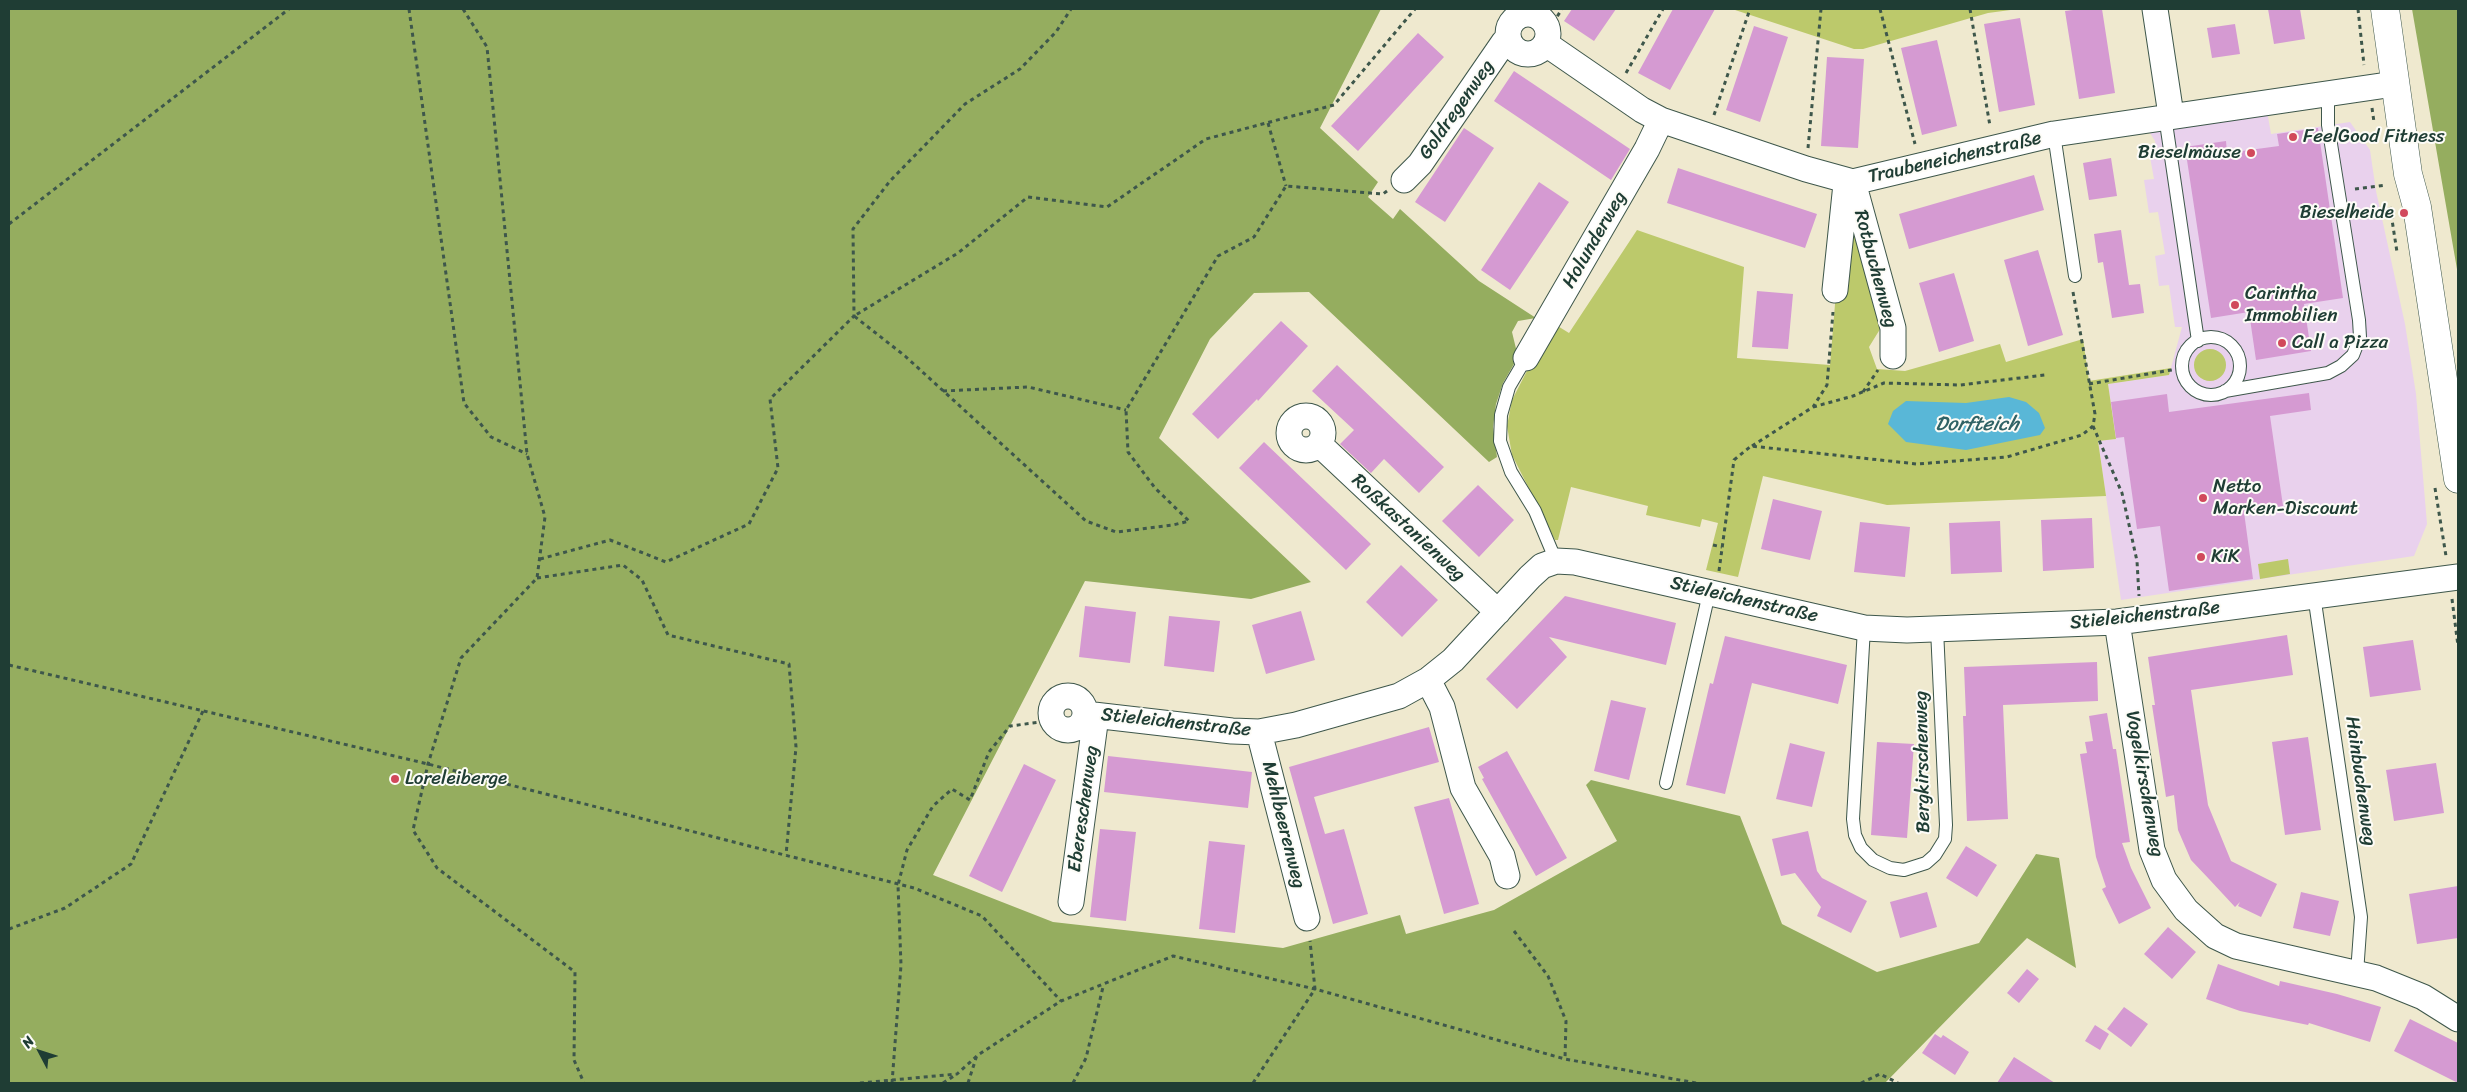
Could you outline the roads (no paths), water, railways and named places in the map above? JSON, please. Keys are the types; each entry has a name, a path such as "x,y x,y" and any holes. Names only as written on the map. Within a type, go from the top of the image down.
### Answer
{"main road":[{"path":"2385,9 2408,174 2417,207 2458,472"}],"street":[{"path":"2155,9 2168,116"},
{"name":"Traubeneichenstraße","path":"1508,40 1510,24 1522,15 1538,16 1544,22 1547,38 1616,91 1661,120 1849,182 1921,167 2054,134 2394,84"},
{"path":"1508,40 1518,52 1525,55 1540,50 1547,38"},
{"name":"Goldregenweg","path":"1404,180 1420,164 1504,42 1508,40"},
{"name":"Holunderweg","path":"1526,358 1647,149 1661,120"},
{"name":"Rotbuchenweg","path":"1835,290 1849,182"},
{"name":"Rotbuchenweg","path":"1849,182 1893,328 1893,356"},
{"name":"Roßkastanienweg","path":"1319,444 1498,612"},
{"name":"Stieleichenstraße","path":"1051,716 1058,727 1069,730 1080,725 1091,715 1232,731 1260,732 1296,725 1399,696 1428,680 1453,660 1530,577 1542,566 1556,561 1575,562 1864,628 1937,629 2128,621 2454,577"},
{"name":"Vogelkirschenweg","path":"2128,621 2152,850 2164,880 2176,897 2198,922 2216,936 2236,946 2279,958 2357,973 2392,983 2423,998 2458,1019"},
{"path":"1428,680 1442,708 1463,788 1502,856 1507,876"},
{"name":"Ebereschenweg","path":"1072,902 1091,715"},
{"name":"Mehlbeerenweg","path":"1260,732 1307,918"}],"lane":[{"path":"2224,392 2231,387 2239,373 2240,364 2235,349 2229,343 2214,337 2198,340 2186,352 2183,368 2188,383 2201,393 2209,395 2328,373 2341,366 2353,355 2360,337 2359,320 2328,125 2328,94"},
{"path":"2168,116 2198,340"},
{"path":"2054,134 2075,276"},
{"path":"1526,358 1509,386 1501,415 1500,441 1511,472 1535,511 1556,561"},
{"path":"1666,784 1712,593"},
{"name":"Hainbuchenweg","path":"2314,595 2361,917 2357,973"},
{"name":"Bergkirschenweg","path":"1864,628 1853,819 1861,848 1873,860 1890,868 1904,870 1926,863 1935,855 1944,840 1946,825 1937,629"}],"water":[{"name":"Dorfteich","path":"2009,397 2026,402 2039,413 2045,428 2040,435 1966,450 1906,442 1888,424 1893,411 1906,401 1966,403"}],"place":[{"name":"FeelGood Fitness","path":"2293,137"},
{"name":"Bieselmäuse","path":"2251,153"},
{"name":"Bieselheide","path":"2404,213"},
{"name":"Carintha Immobilien","path":"2235,305"},
{"name":"Call a Pizza","path":"2282,343"},
{"name":"Netto Marken-Discount","path":"2203,498"},
{"name":"KiK","path":"2201,557"},
{"name":"Loreleiberge","path":"395,779"}]}
